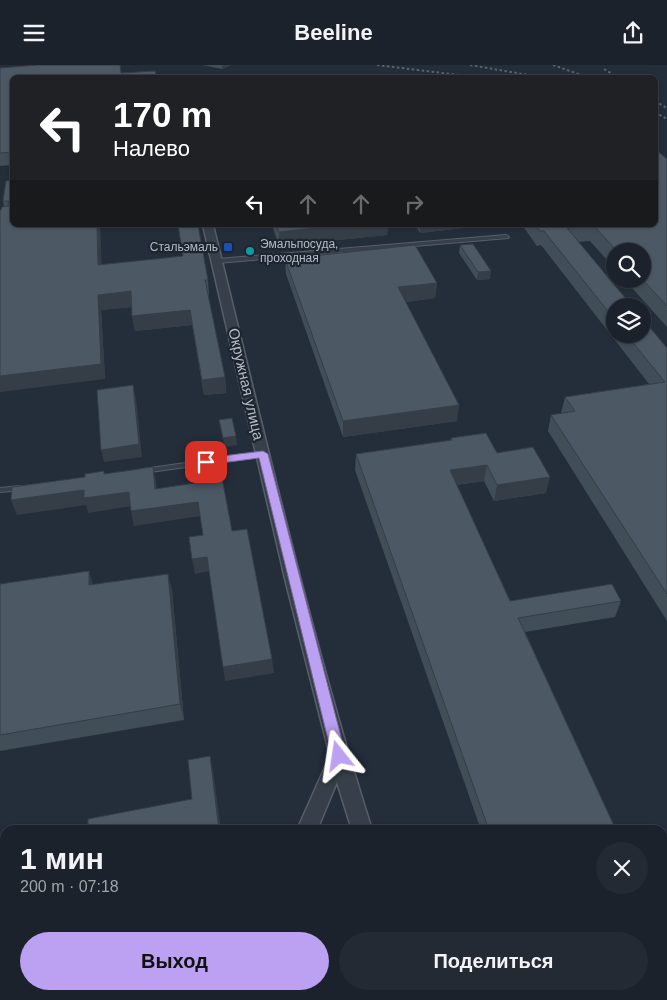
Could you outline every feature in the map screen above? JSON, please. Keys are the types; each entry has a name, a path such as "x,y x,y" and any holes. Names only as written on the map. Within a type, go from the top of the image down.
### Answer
{"street":[{"name":"Окружная улица","path":"208,227 339,756 360,825"},
{"path":"309,825 339,756"}],"lane":[{"path":"217,261 506,237"},
{"path":"136,471 263,454"},
{"path":"0,491 29,486"}],"building":[{"path":"38,65 120,65 121,73 155,71 156,75 10,75 10,152 0,153 0,68"},
{"path":"658,152 667,159 667,306 650,288 651,243 610,243 595,227 658,227"},
{"path":"10,180 10,227 97,227 98,265 183,256 178,227 198,227 208,280 205,280 225,377 202,380 190,310 132,316 131,291 98,295 101,364 0,376 0,210 2,207 9,206 9,201 3,201 6,181"},
{"path":"277,227 324,227 279,232"},
{"path":"537,227 580,227 567,228 606,275 606,288 617,288 625,298 606,298 606,309 544,231 540,231"},
{"path":"473,244 491,271 478,272 460,245"},
{"path":"415,245 437,283 398,287 459,405 343,421 285,259"},
{"path":"651,329 667,348 667,594 551,415 575,411 565,397 665,382 633,343 651,343"},
{"path":"133,385 139,444 101,450 97,390"},
{"path":"232,418 236,436 223,438 219,420"},
{"path":"486,433 497,453 533,447 550,477 497,485 487,465 450,470 510,601 612,584 621,601 518,618 614,825 487,825 356,454 452,440 451,438"},
{"path":"217,451 232,531 247,529 272,659 223,667 207,557 192,559 189,537 203,535 198,502 131,511 129,492 84,498 84,490 11,500 12,487 85,477 85,474 104,471 104,474 153,467 155,489 195,483 190,454"},
{"path":"89,571 89,585 168,574 180,704 0,735 0,584"},
{"path":"210,756 218,825 88,825 88,819 192,799 188,760"}],"railway":[{"path":"377,65 459,75"},
{"path":"470,65 528,75"},
{"path":"553,65 581,75"},
{"path":"604,69 614,75"},
{"path":"658,103 667,108"},
{"path":"658,114 667,119"}],"place":[{"name":"Стальэмаль","path":"228,247"},
{"name":"Эмальпосуда, проходная","path":"250,251"}],"route":[{"path":"206,462 263,454 292,578 339,756"}]}
